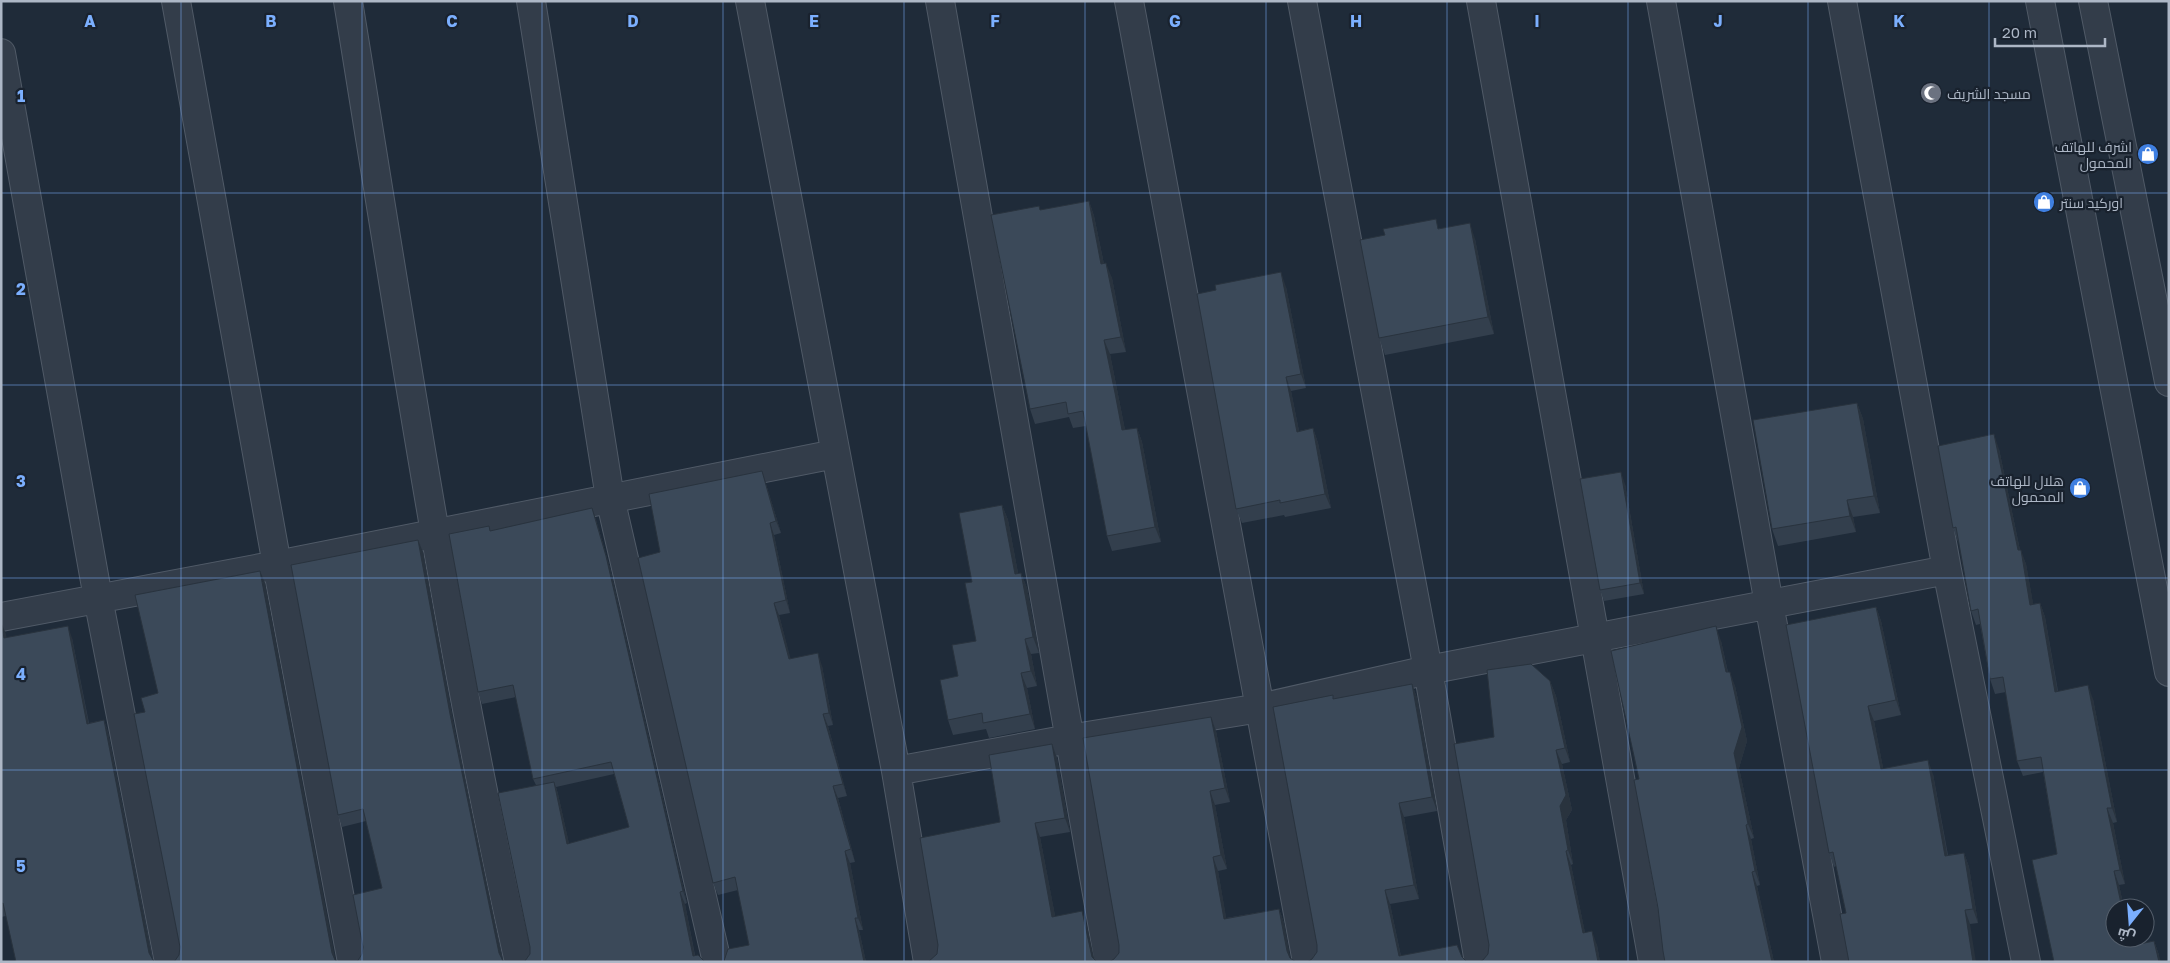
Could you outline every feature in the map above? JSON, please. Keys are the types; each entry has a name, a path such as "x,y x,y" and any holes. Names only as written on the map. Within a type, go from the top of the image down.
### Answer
{"street":[{"path":"176,1 276,565 352,962"},
{"path":"348,1 434,532 501,882 519,962"},
{"path":"531,1 610,498 717,962"},
{"path":"750,1 896,771 928,962"},
{"path":"940,1 1109,962"},
{"path":"1129,1 1307,962"},
{"path":"1302,1 1428,670 1479,962"},
{"path":"1481,1 1653,962"},
{"path":"1661,1 1769,604 1836,962"},
{"path":"1842,1 1947,570 2026,962"},
{"path":"2040,1 2169,672"},
{"path":"2093,1 2169,382"},
{"path":"1,53 98,598 169,962"},
{"path":"1,616 276,565 434,532 835,454"},
{"path":"896,771 1069,739 1260,708 1428,670 1947,570"}],"building":[{"path":"1089,201 1101,264 1106,263 1121,337 1104,340 1122,430 1137,428 1155,527 1107,536 1083,411 1068,414 1066,402 1030,409 991,215 1039,206 1040,210"},
{"path":"1436,219 1438,229 1470,223 1488,317 1379,338 1360,240 1385,235 1383,229"},
{"path":"1281,272 1301,374 1286,377 1297,432 1313,428 1325,494 1280,503 1280,500 1236,509 1197,294 1216,290 1215,285"},
{"path":"1857,403 1874,496 1847,500 1850,516 1772,529 1753,420"},
{"path":"1994,434 2018,550 2021,550 2030,605 2040,603 2055,692 2088,685 2112,808 2107,808 2120,870 2114,871 2120,898 2105,898 2105,948 2155,948 2155,945 2159,962 2054,962 2032,860 2057,854 2041,757 2017,761 2003,677 1990,679 1978,609 1971,611 1956,527 1953,528 1938,446"},
{"path":"762,471 776,521 770,523 786,600 774,603 789,659 818,653 829,713 823,714 843,784 833,786 851,849 845,851 858,918 855,918 864,962 722,962 728,949 749,945 735,877 713,883 638,558 660,552 649,494"},
{"path":"1621,472 1640,583 1600,590 1580,479"},
{"path":"1002,505 1015,574 1021,573 1033,637 1025,639 1031,671 1021,673 1030,714 983,723 982,713 948,720 940,680 958,676 952,645 976,641 965,583 972,582 959,513"},
{"path":"592,508 606,556 683,891 680,892 693,956 698,955 705,962 524,962 530,954 530,947 498,793 554,782 567,844 629,827 611,762 533,779 513,685 478,692 449,534 489,526 490,531"},
{"path":"418,540 450,714 499,953 505,962 357,962 362,954 363,947 353,895 382,888 363,809 338,815 291,565"},
{"path":"260,571 332,953 338,962 174,962 179,955 180,947 134,714 145,712 141,698 158,693 135,595"},
{"path":"1876,607 1896,700 1868,706 1881,769 1928,760 1945,856 1964,853 1973,909 1965,910 1973,962 1849,962 1840,914 1846,913 1833,852 1829,853 1786,625"},
{"path":"1,622 4,638 68,626 87,724 104,720 149,953 155,962 16,962 3,903 1,904"},
{"path":"1716,626 1726,672 1730,672 1742,727 1734,753 1748,824 1746,825 1755,871 1752,872 1772,962 1665,962 1658,908 1634,780 1639,779 1611,651"},
{"path":"1531,664 1550,681 1565,748 1556,750 1566,795 1560,806 1568,850 1566,851 1583,933 1592,931 1598,962 1479,962 1488,954 1489,945 1454,744 1494,737 1487,670"},
{"path":"1412,684 1432,797 1399,803 1414,885 1385,890 1399,956 1457,945 1462,957 1467,962 1307,962 1317,952 1317,945 1273,707 1333,695 1333,699"},
{"path":"1211,717 1225,788 1210,791 1221,855 1213,857 1224,919 1279,909 1287,951 1290,958 1296,962 1109,962 1119,953 1119,945 1083,738"},
{"path":"1052,744 1065,818 1035,823 1052,917 1082,911 1092,957 1097,962 928,962 937,954 938,945 920,838 1000,822 989,755"}],"place":[{"name":"مسجد الشريف","path":"1931,93"},
{"name":"اشرف للهاتف المحمول","path":"2148,154"},
{"name":"اوركيد سنتر","path":"2044,202"},
{"name":"هلال للهاتف المحمول","path":"2080,488"}]}
